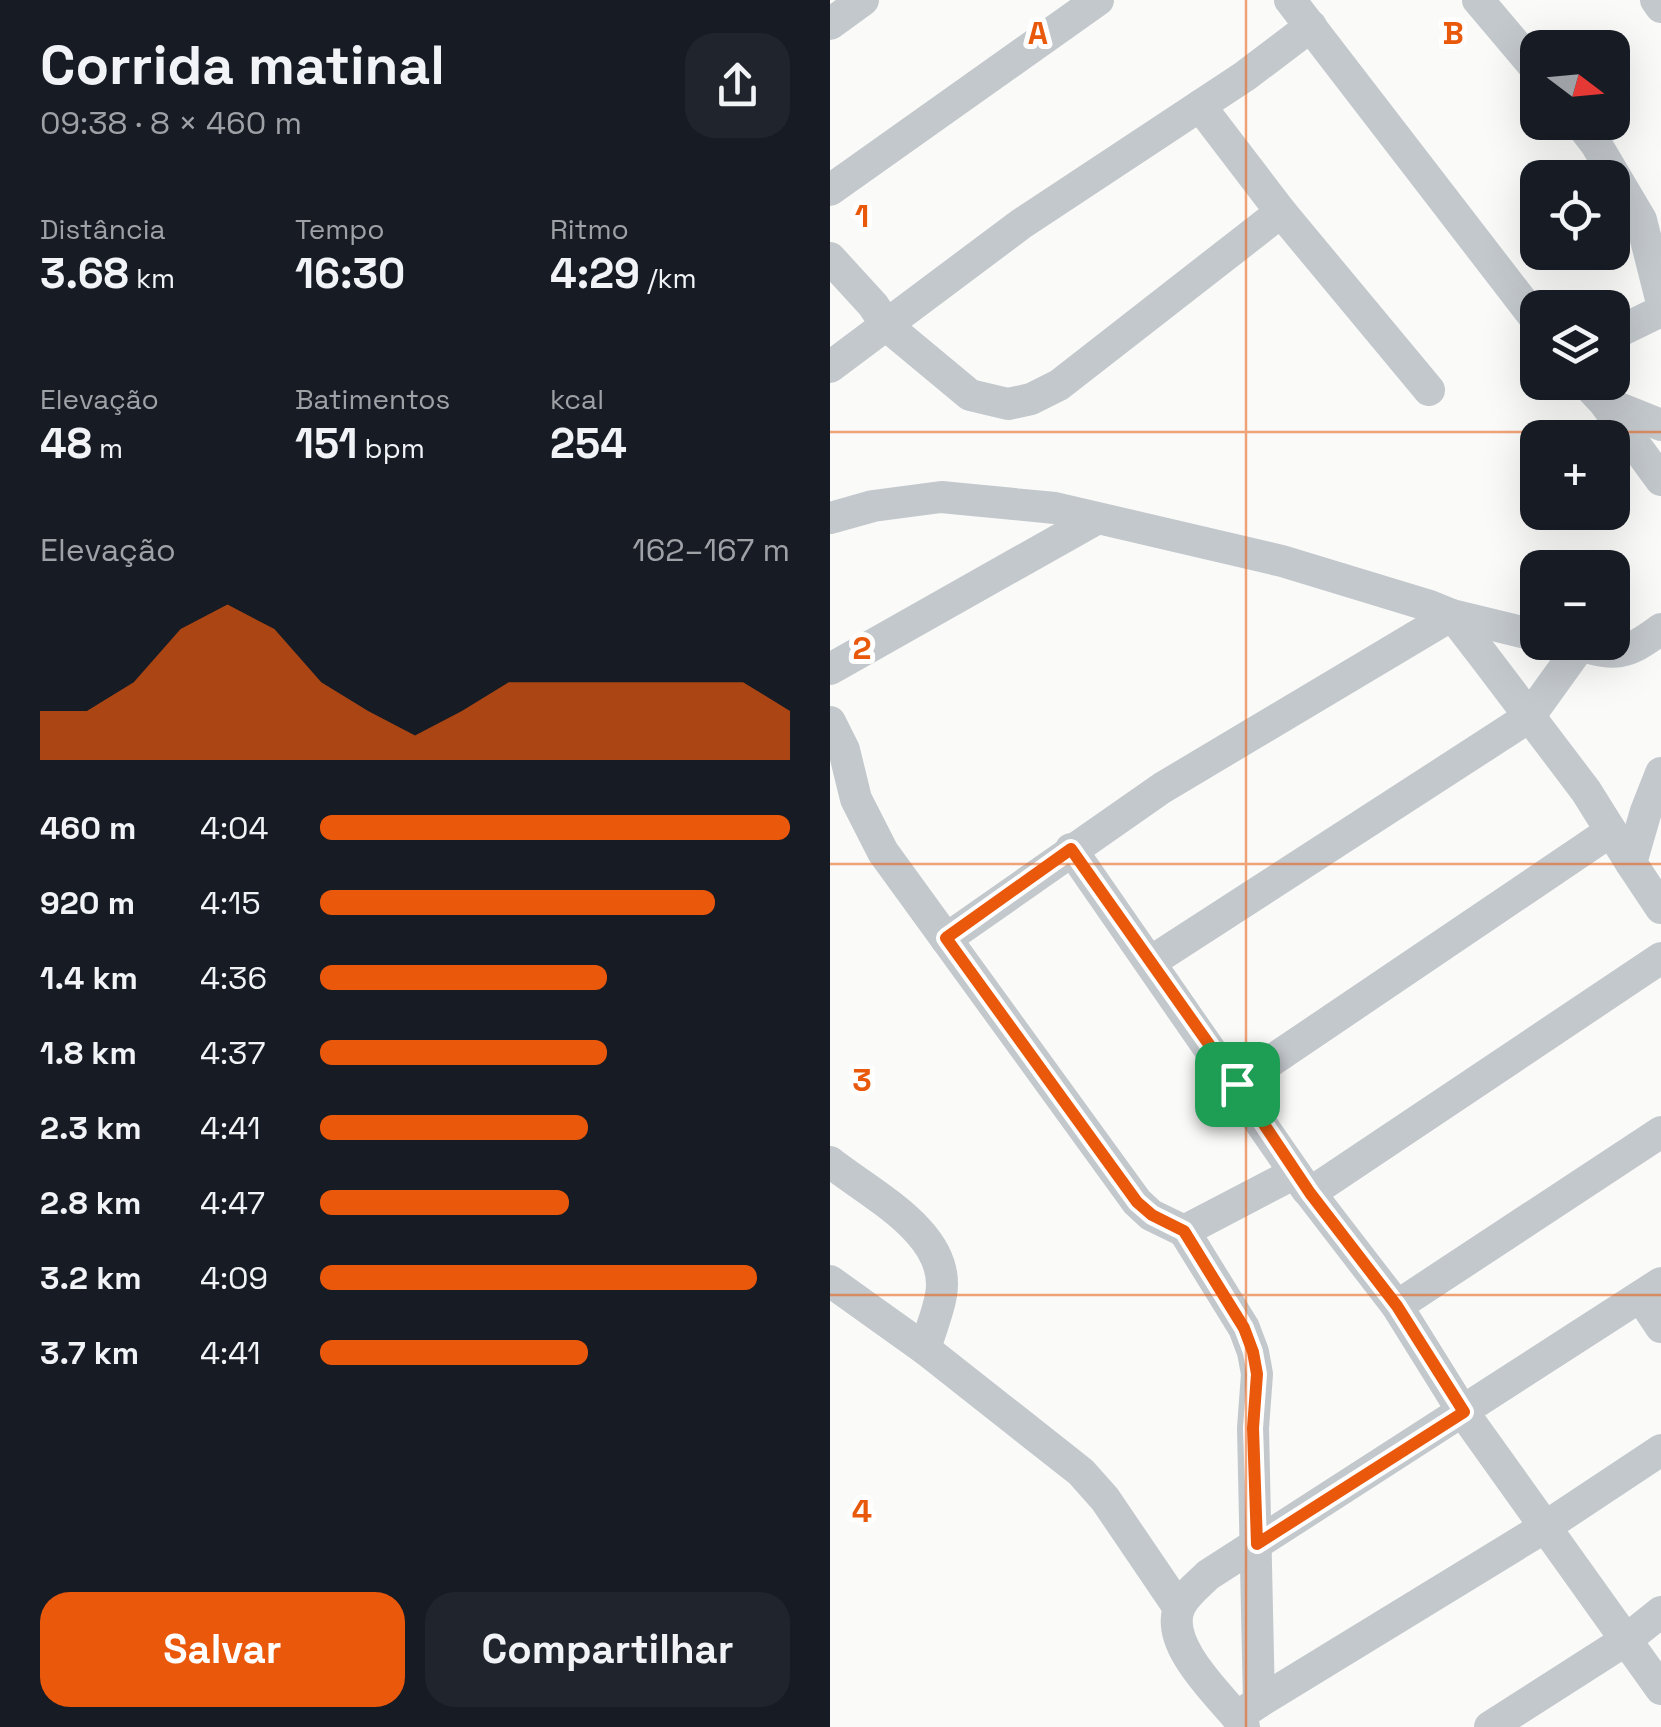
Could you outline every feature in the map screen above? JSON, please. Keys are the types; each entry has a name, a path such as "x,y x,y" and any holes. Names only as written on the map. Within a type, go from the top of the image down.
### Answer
{"street":[{"path":"830,24 862,0"},
{"path":"830,190 1098,0"},
{"path":"1290,0 1520,299"},
{"path":"1478,0 1520,50"},
{"path":"1656,0 1661,7"},
{"path":"830,367 1022,224 1200,106 1311,26"},
{"path":"1200,106 1281,212 1429,390"},
{"path":"1593,140 1641,220 1661,299"},
{"path":"830,258 887,326 970,395 1008,404 1031,400 1059,384 1281,212"},
{"path":"1630,326 1661,311"},
{"path":"1600,400 1661,480"},
{"path":"1610,400 1661,425"},
{"path":"830,518 873,506 941,497 1055,508 1282,561 1452,615 1520,632"},
{"path":"830,669 1096,519"},
{"path":"1452,615 1586,791 1661,908"},
{"path":"946,938 1071,849 1228,746 1452,615"},
{"path":"1630,651 1661,629"},
{"path":"1152,962 1529,717 1563,660"},
{"path":"830,722 844,750 843,800 1137,1202 1152,1215 1184,1231 1244,1328 1257,1374 1253,1428 1257,1544 1247,1715"},
{"path":"1631,862 1661,773"},
{"path":"1237,1084 1611,831"},
{"path":"1071,849 1302,1183 1397,1306 1464,1412 1661,1689"},
{"path":"1184,1231 1302,1183 1661,958"},
{"path":"1397,1306 1661,1132"},
{"path":"830,1162 921,1232 938,1258 942,1292 925,1349"},
{"path":"830,1282 925,1349 1081,1472 1105,1500 1179,1608 1178,1634 1185,1652 1247,1715"},
{"path":"1179,1608 1208,1576 1651,1290 1661,1327"},
{"path":"1247,1715 1661,1450"},
{"path":"1490,1727 1626,1640 1661,1612"}],"route":[{"path":"1071,849 1237,1084 1310,1193 1397,1306 1464,1412 1257,1544 1253,1428 1257,1374 1244,1328 1184,1231 1152,1215 1137,1202 946,938 1071,849"}]}
